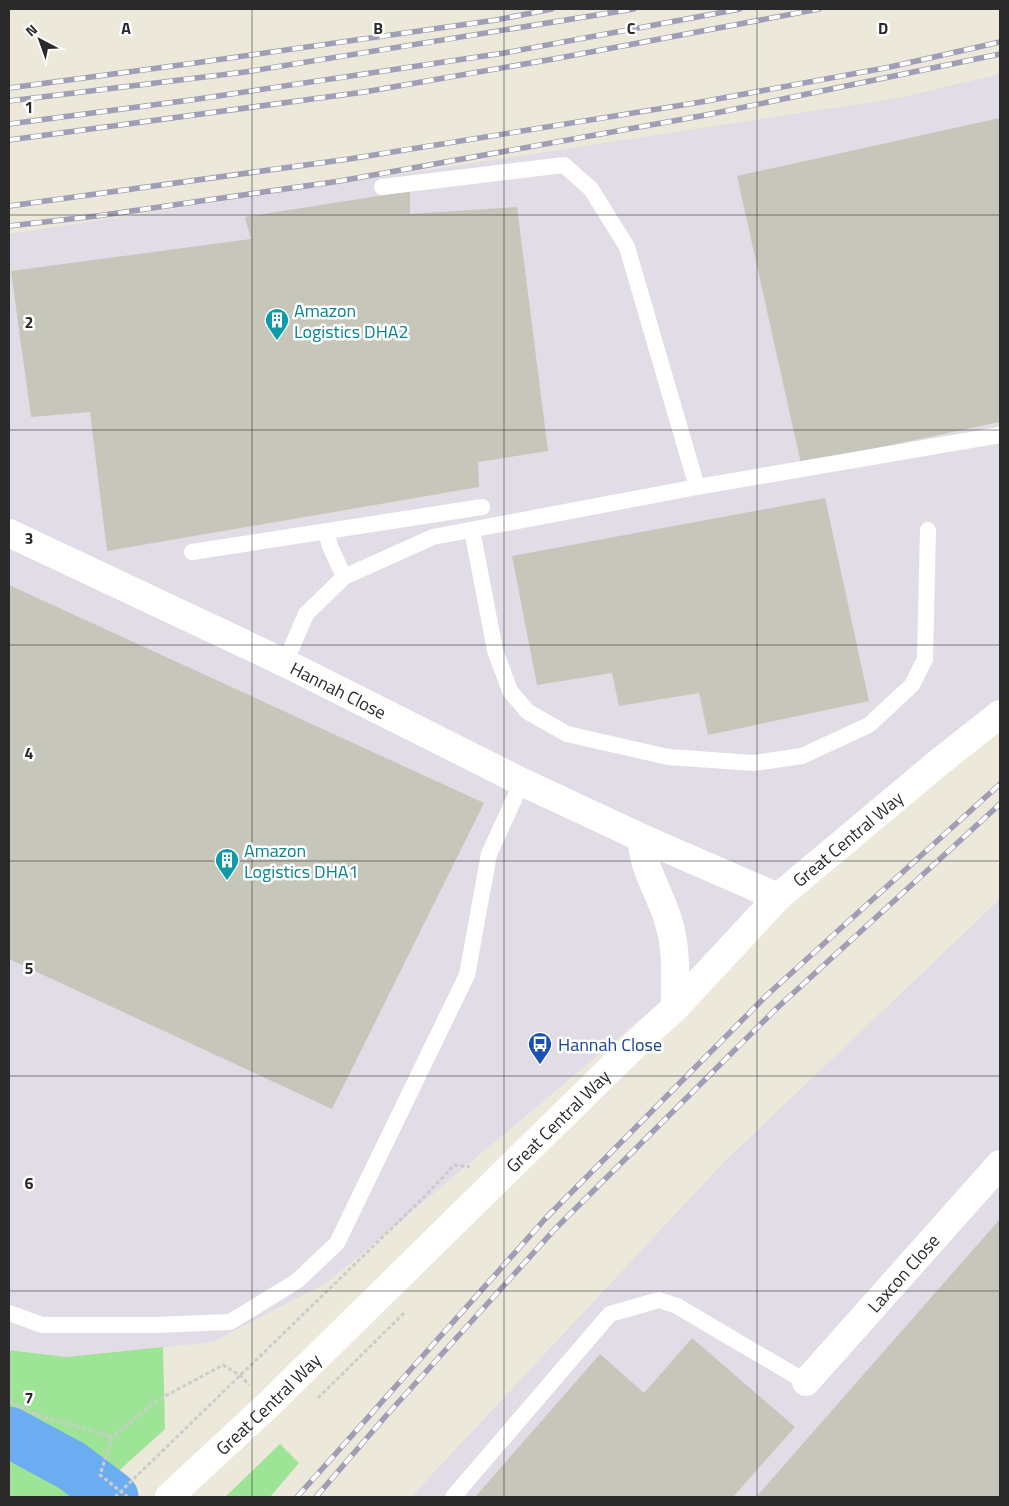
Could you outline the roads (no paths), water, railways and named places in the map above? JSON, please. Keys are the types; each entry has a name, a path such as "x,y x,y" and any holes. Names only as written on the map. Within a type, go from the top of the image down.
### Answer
{"main road":[{"name":"Hannah Close","path":"9,533 285,663 522,782 642,838 778,897"},
{"name":"Great Central Way","path":"169,1497 267,1406 647,1033 675,1008 778,897 938,763 1000,714"},
{"path":"642,838 642,852 672,934 675,950 675,1008"},
{"name":"Laxcon Close","path":"806,1382 1000,1164"}],"lane":[{"path":"382,187 564,165 591,189 627,247 697,487"},
{"path":"285,663 306,614 344,577 433,537 697,487 1000,435"},
{"path":"192,552 482,507"},
{"path":"472,530 495,650 510,691 528,712 567,734 668,757 754,763 802,756 869,725 912,685 925,659 928,530"},
{"path":"326,532 344,577"},
{"path":"9,1313 42,1325 153,1325 230,1322 297,1281 337,1243 467,975 489,854 522,782"},
{"path":"453,1497 610,1314 659,1300 676,1306 806,1382"}],"waterway":[{"path":"9,1432 72,1466 113,1497"}],"railway":[{"path":"9,88 496,20 552,9"},
{"path":"9,101 245,72 634,9"},
{"path":"9,124 198,99 504,53 740,9"},
{"path":"9,140 364,92 559,58 819,9"},
{"path":"9,206 349,159 701,102 890,67 1000,42"},
{"path":"9,226 97,216 340,181 706,115 1000,54"},
{"path":"297,1497 545,1219 766,996 1000,784"},
{"path":"316,1497 385,1417 555,1229 777,1008 1000,804"}],"place":[{"name":"Amazon Logistics DHA2","path":"277,341"},
{"name":"Amazon Logistics DHA1","path":"227,881"},
{"name":"Hannah Close","path":"540,1065"}]}
